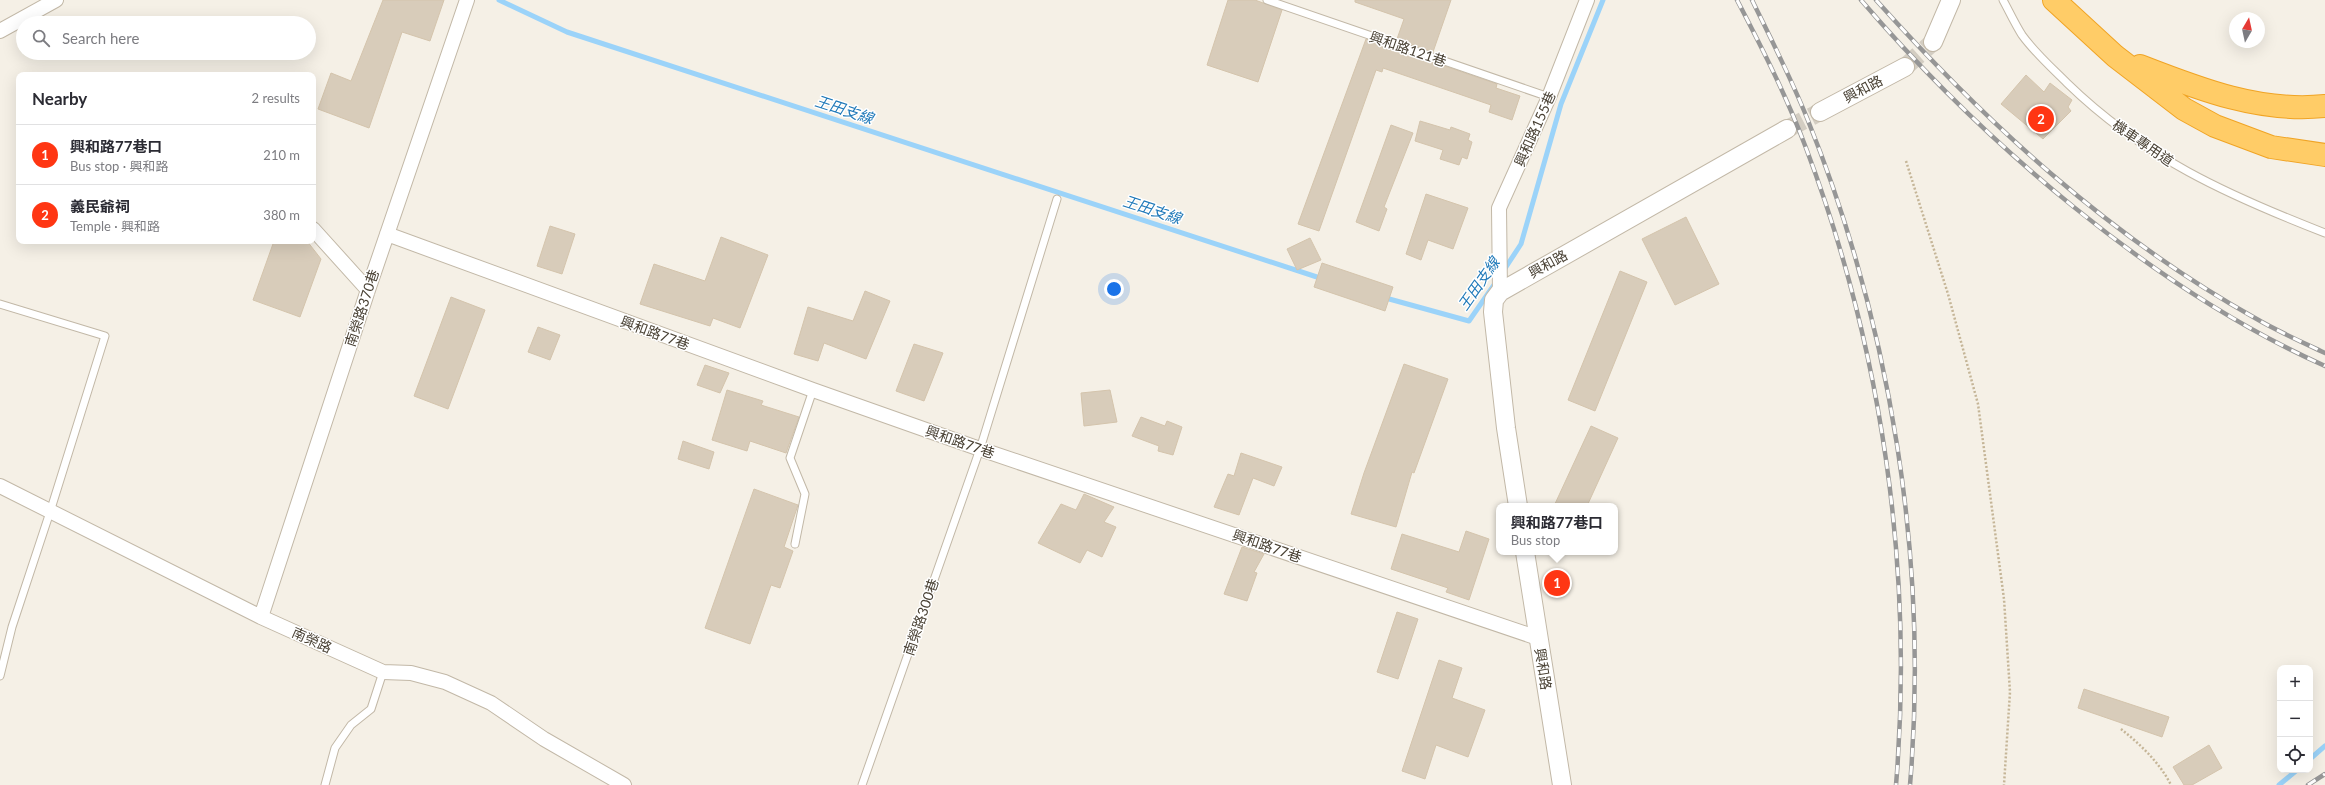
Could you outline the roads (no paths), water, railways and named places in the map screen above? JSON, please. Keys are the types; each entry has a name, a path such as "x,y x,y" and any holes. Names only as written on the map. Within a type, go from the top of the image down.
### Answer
{"highway":[{"path":"2054,0 2114,56 2184,109 2215,126 2271,147 2325,155"},
{"path":"2114,56 2208,92 2263,104 2325,106"}],"street":[{"path":"27,16 56,0"},
{"name":"南榮路370巷","path":"261,617 368,290 467,0"},
{"name":"興和路155巷","path":"1500,291 1499,208 1549,98 1587,0"},
{"path":"1933,42 1951,0"},
{"path":"0,31 16,22"},
{"name":"興和路","path":"1820,112 1905,67"},
{"name":"興和路","path":"1500,291 1787,129"},
{"path":"316,232 368,290"},
{"name":"興和路77巷","path":"387,234 813,390 980,449 1538,638"},
{"path":"1500,291 1494,300 1493,312 1506,428 1518,503"},
{"name":"南榮路","path":"0,486 261,617 383,672 411,673 445,682 491,703 544,739 624,785"},
{"name":"興和路","path":"1525,555 1562,785"}],"lane":[{"name":"興和路121巷","path":"1267,0 1549,98"},
{"name":"機車專用道","path":"2003,0 2022,34 2049,66 2091,106 2142,145 2203,182 2277,214 2325,232"},
{"name":"南榮路300巷","path":"862,785 980,449 1057,199"},
{"path":"0,304 105,336 12,627 0,676"},
{"path":"795,544 805,494 790,458 813,390"},
{"path":"325,785 335,748 351,725 371,709 383,672"}],"waterway":[{"name":"王田支線","path":"499,0 567,32 1323,279"},
{"name":"王田支線","path":"1504,270 1521,244 1561,104 1603,0"},
{"name":"王田支線","path":"1382,297 1469,321 1496,282"},
{"path":"2313,756 2325,746"},
{"path":"2279,785 2293,773"}],"tunnel":[{"path":"1905,67 1933,42"},
{"path":"1787,129 1820,112"}],"railway":[{"path":"1737,0 1765,54 1806,148 1832,224 1855,302 1873,381 1886,461 1895,542 1900,623 1900,704 1896,785"},
{"path":"1752,0 1801,103 1836,197 1861,278 1882,361 1897,446 1908,530 1914,616 1914,701 1910,785"},
{"path":"1861,0 1909,53 1961,106 2016,158 2074,207 2135,254 2197,296 2261,334 2325,366"},
{"path":"1876,0 1961,90 2006,133 2052,175 2100,214 2150,251 2202,286 2263,323 2325,353"},
{"path":"2308,785 2325,774"}],"place":[{"name":"義民爺祠","path":"2041,119"},
{"name":"興和路77巷口","path":"1557,583"}]}
